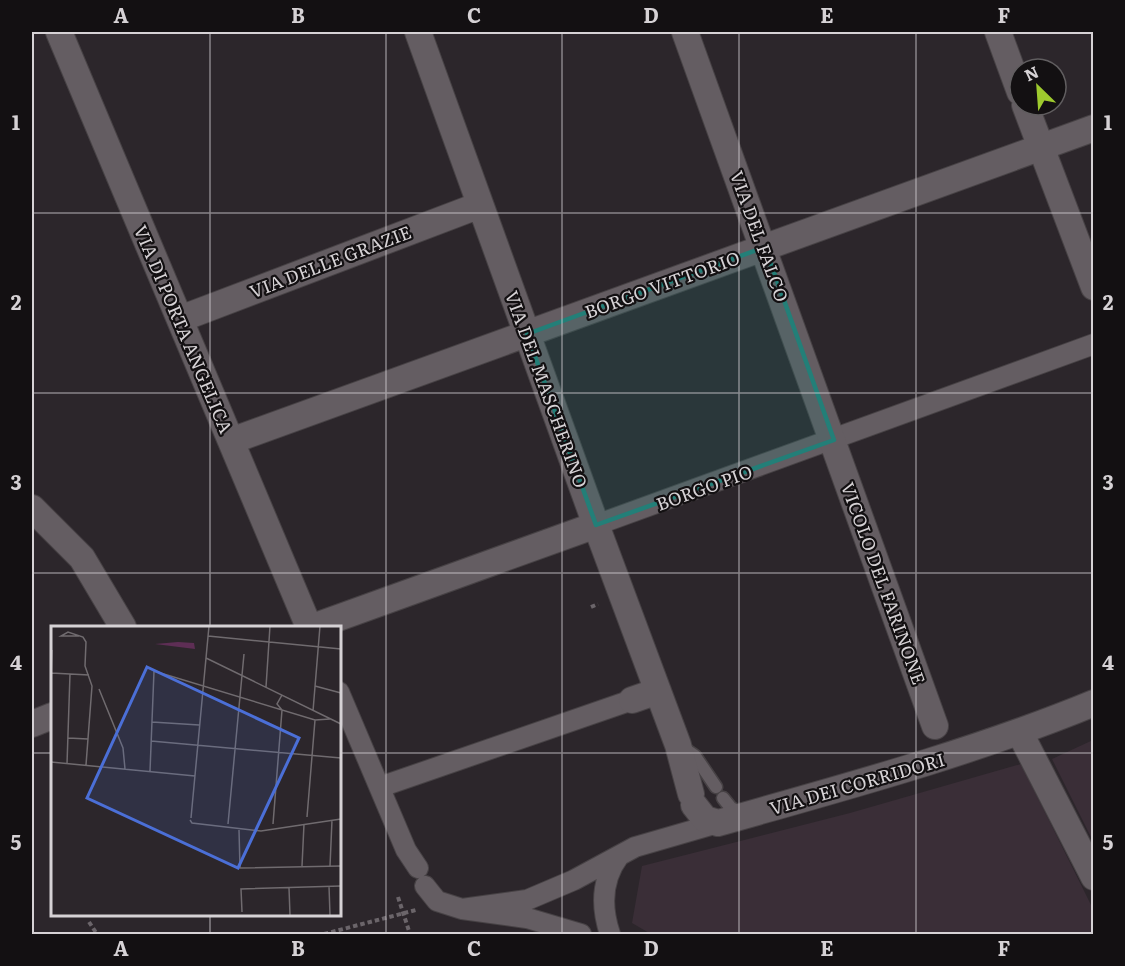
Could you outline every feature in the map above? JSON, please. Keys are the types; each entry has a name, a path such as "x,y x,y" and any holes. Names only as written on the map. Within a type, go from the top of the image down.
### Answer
{"street":[{"name":"VIA DI PORTA ANGELICA","path":"58,32 311,626"},
{"name":"VIA DEL MASCHERINO","path":"418,32 678,745 693,800 705,819 718,823"},
{"name":"VIA DEL FALCO","path":"685,32 834,440"},
{"path":"998,32 1008,59"},
{"path":"1029,117 1094,287"},
{"name":"BORGO VITTORIO","path":"231,441 1094,128"},
{"name":"VIA DELLE GRAZIE","path":"180,319 480,204"},
{"name":"BORGO PIO","path":"314,626 834,440 1094,344"},
{"name":"VICOLO DEL FARINONE","path":"834,440 946,758"},
{"path":"32,508 82,558 122,626"},
{"path":"380,787 658,691"},
{"path":"340,694 406,850 427,885 462,909 527,918 581,934"},
{"name":"VIA DEI CORRIDORI","path":"462,909 527,900 574,880 635,847 946,758 1020,733 1094,703"},
{"path":"32,724 51,716"},
{"path":"1020,733 1094,877"},
{"path":"610,934 603,903 605,885 612,865 619,856"}],"lane":[{"name":"VIA DEL MASCHERINO","path":"678,745 695,756 732,808 747,815"}],"path":[{"path":"591,607 598,604"},
{"path":"324,934 406,914 427,885"},
{"path":"399,897 406,914 410,934"},
{"path":"89,922 97,934"}],"highlighted area":[{"path":"765,247 834,440 596,525 527,334"}],"shaded area":[{"path":"1093,740 1093,841 1052,759"},
{"path":"1021,764 1093,909 1093,934 651,934 632,923 642,866 850,813"}]}
